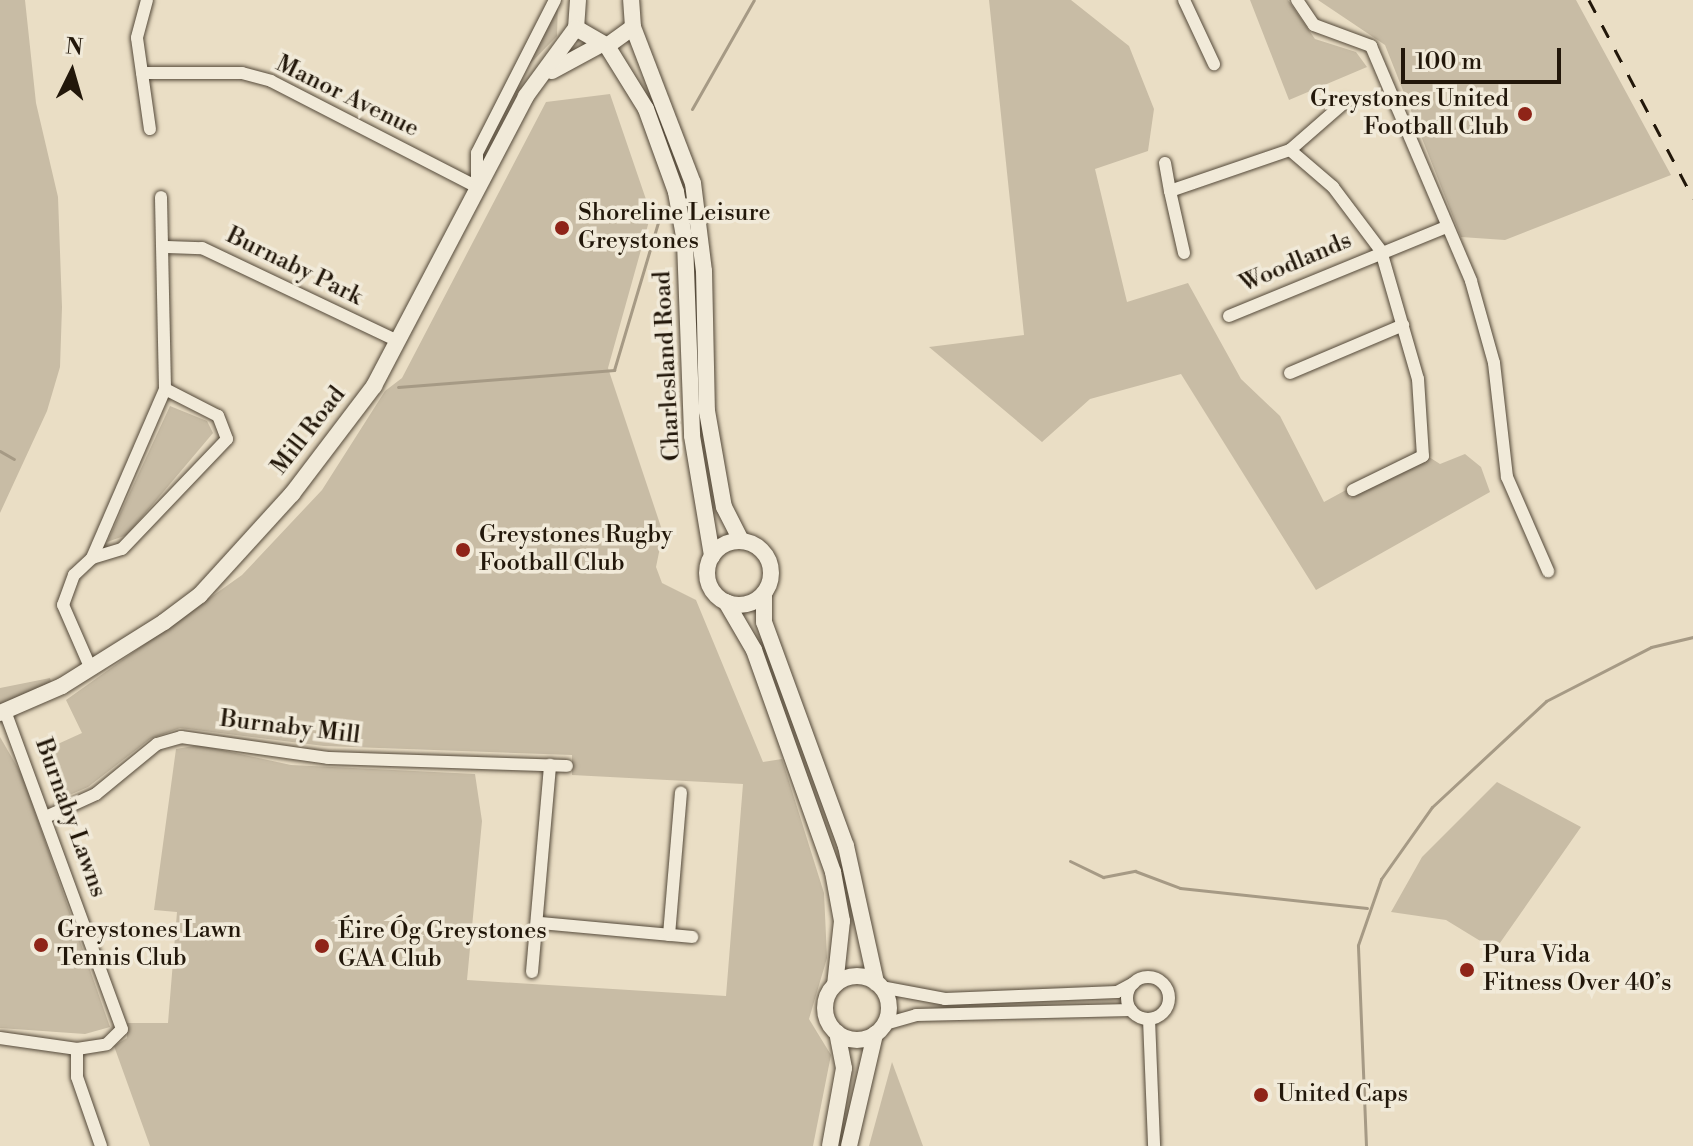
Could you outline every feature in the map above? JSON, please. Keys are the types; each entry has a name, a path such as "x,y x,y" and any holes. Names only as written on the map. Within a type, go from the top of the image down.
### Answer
{"main road":[{"path":"576,28 578,0"},
{"name":"Charlesland Road","path":"631,0 633,27 693,183 704,271 707,411 724,507 741,541"},
{"name":"Mill Road","path":"544,76 633,27"},
{"name":"Mill Road","path":"2,712 91,669 209,585 327,450 398,341 477,187 576,28"},
{"name":"Charlesland Road","path":"576,28 602,46 646,109 676,192 685,242 692,436 712,556"},
{"path":"830,1146 844,1068 837,1033 825,1009 835,985 842,921 833,872 754,650 726,602 708,579 712,556 741,541 768,558 764,622 846,846 878,985 889,1007 880,1029 849,1146"},
{"path":"726,602 748,604 764,594"},
{"path":"835,985 855,976 878,985"},
{"path":"837,1033 854,1040 880,1029"}],"street":[{"path":"147,0 137,38 150,129"},
{"path":"477,187 477,153 555,0"},
{"path":"1184,0 1214,64"},
{"path":"1297,0 1314,25 1371,46 1471,281 1494,363 1507,477 1548,571"},
{"name":"Manor Avenue","path":"142,73 242,73 271,81 477,187"},
{"path":"1170,191 1290,150 1345,102"},
{"name":"Woodlands","path":"1290,150 1343,198 1381,251 1418,379 1423,456 1353,490"},
{"path":"1165,163 1184,253"},
{"path":"91,669 63,605 74,575 92,558 165,389 167,247 161,197"},
{"name":"Woodlands","path":"1229,316 1381,251 1446,227"},
{"name":"Burnaby Park","path":"167,247 202,248 398,341"},
{"path":"1290,373 1403,325"},
{"path":"92,558 122,549 227,439 218,416 165,389"},
{"name":"Burnaby Lawns","path":"0,1038 77,1049 107,1044 122,1029 48,816 2,712"},
{"name":"Burnaby Mill","path":"48,816 96,794 157,744 181,737 328,758 567,766"},
{"path":"532,972 541,923 550,765"},
{"path":"669,935 681,793"},
{"path":"541,923 692,937"},
{"path":"878,985 945,999 1117,992 1153,978 1168,990 1166,1009 1149,1019"},
{"path":"1131,1010 1134,983"},
{"path":"880,1029 971,1011 1131,1010 1149,1019"},
{"path":"1149,1019 1154,1146"},
{"path":"77,1049 77,1077 101,1146"}],"shaded area":[{"path":"0,0 25,0 36,103 58,197 62,307 60,367 47,411 0,513"},
{"path":"558,0 557,36 527,67"},
{"path":"989,0 1071,0 1129,46 1154,109 1148,151 1095,169 1127,302 1188,283 1241,379 1280,416 1324,502 1346,490 1350,498 1429,457 1440,464 1465,454 1481,467 1490,492 1316,590 1181,374 1090,399 1042,442 929,347 1024,335"},
{"path":"1250,0 1288,0 1315,39 1356,52 1367,67 1289,100"},
{"name":"Greystones United Football Club","path":"1318,0 1576,0 1671,175 1505,240 1461,237 1385,45"},
{"path":"610,94 651,214 608,368 663,533 656,567 662,583 696,600 763,762 782,759 824,893 827,958 809,1019 831,1055 813,1146 150,1146 114,1046 127,1038 127,1023 168,1023 177,912 154,910 176,749 199,745 291,765 475,774 482,821 467,980 726,996 743,784 572,775 572,755 324,746 180,728 150,739 88,787 58,800 38,753 82,733 66,700 242,575 322,490 385,391 402,378 546,102"},
{"path":"170,406 207,421 213,433 127,535 107,542"},
{"path":"50,678 51,682 0,707 0,688"},
{"name":"Greystones Lawn Tennis Club","path":"0,737 22,775 110,1027 85,1034 0,1028"},
{"path":"1497,782 1581,827 1495,950 1446,920 1391,912 1422,857"},
{"path":"892,1062 923,1146 869,1146"}],"waterway":[{"path":"692,109 754,0"},
{"path":"398,387 614,370 662,209"},
{"path":"0,451 14,459"},
{"path":"1366,1146 1358,945 1381,879 1432,807 1546,701 1651,647 1693,637"},
{"path":"1070,861 1103,877 1135,871 1180,888 1367,908"}],"railway":[{"path":"1589,0 1693,198"}],"place":[{"name":"Greystones United Football Club","path":"1525,114"},
{"name":"Shoreline Leisure Greystones","path":"562,228"},
{"name":"Greystones Rugby Football Club","path":"463,550"},
{"name":"Greystones Lawn Tennis Club","path":"41,945"},
{"name":"Éire Óg Greystones GAA Club","path":"322,946"},
{"name":"Pura Vida Fitness Over 40’s","path":"1467,970"},
{"name":"United Caps","path":"1261,1095"}]}
